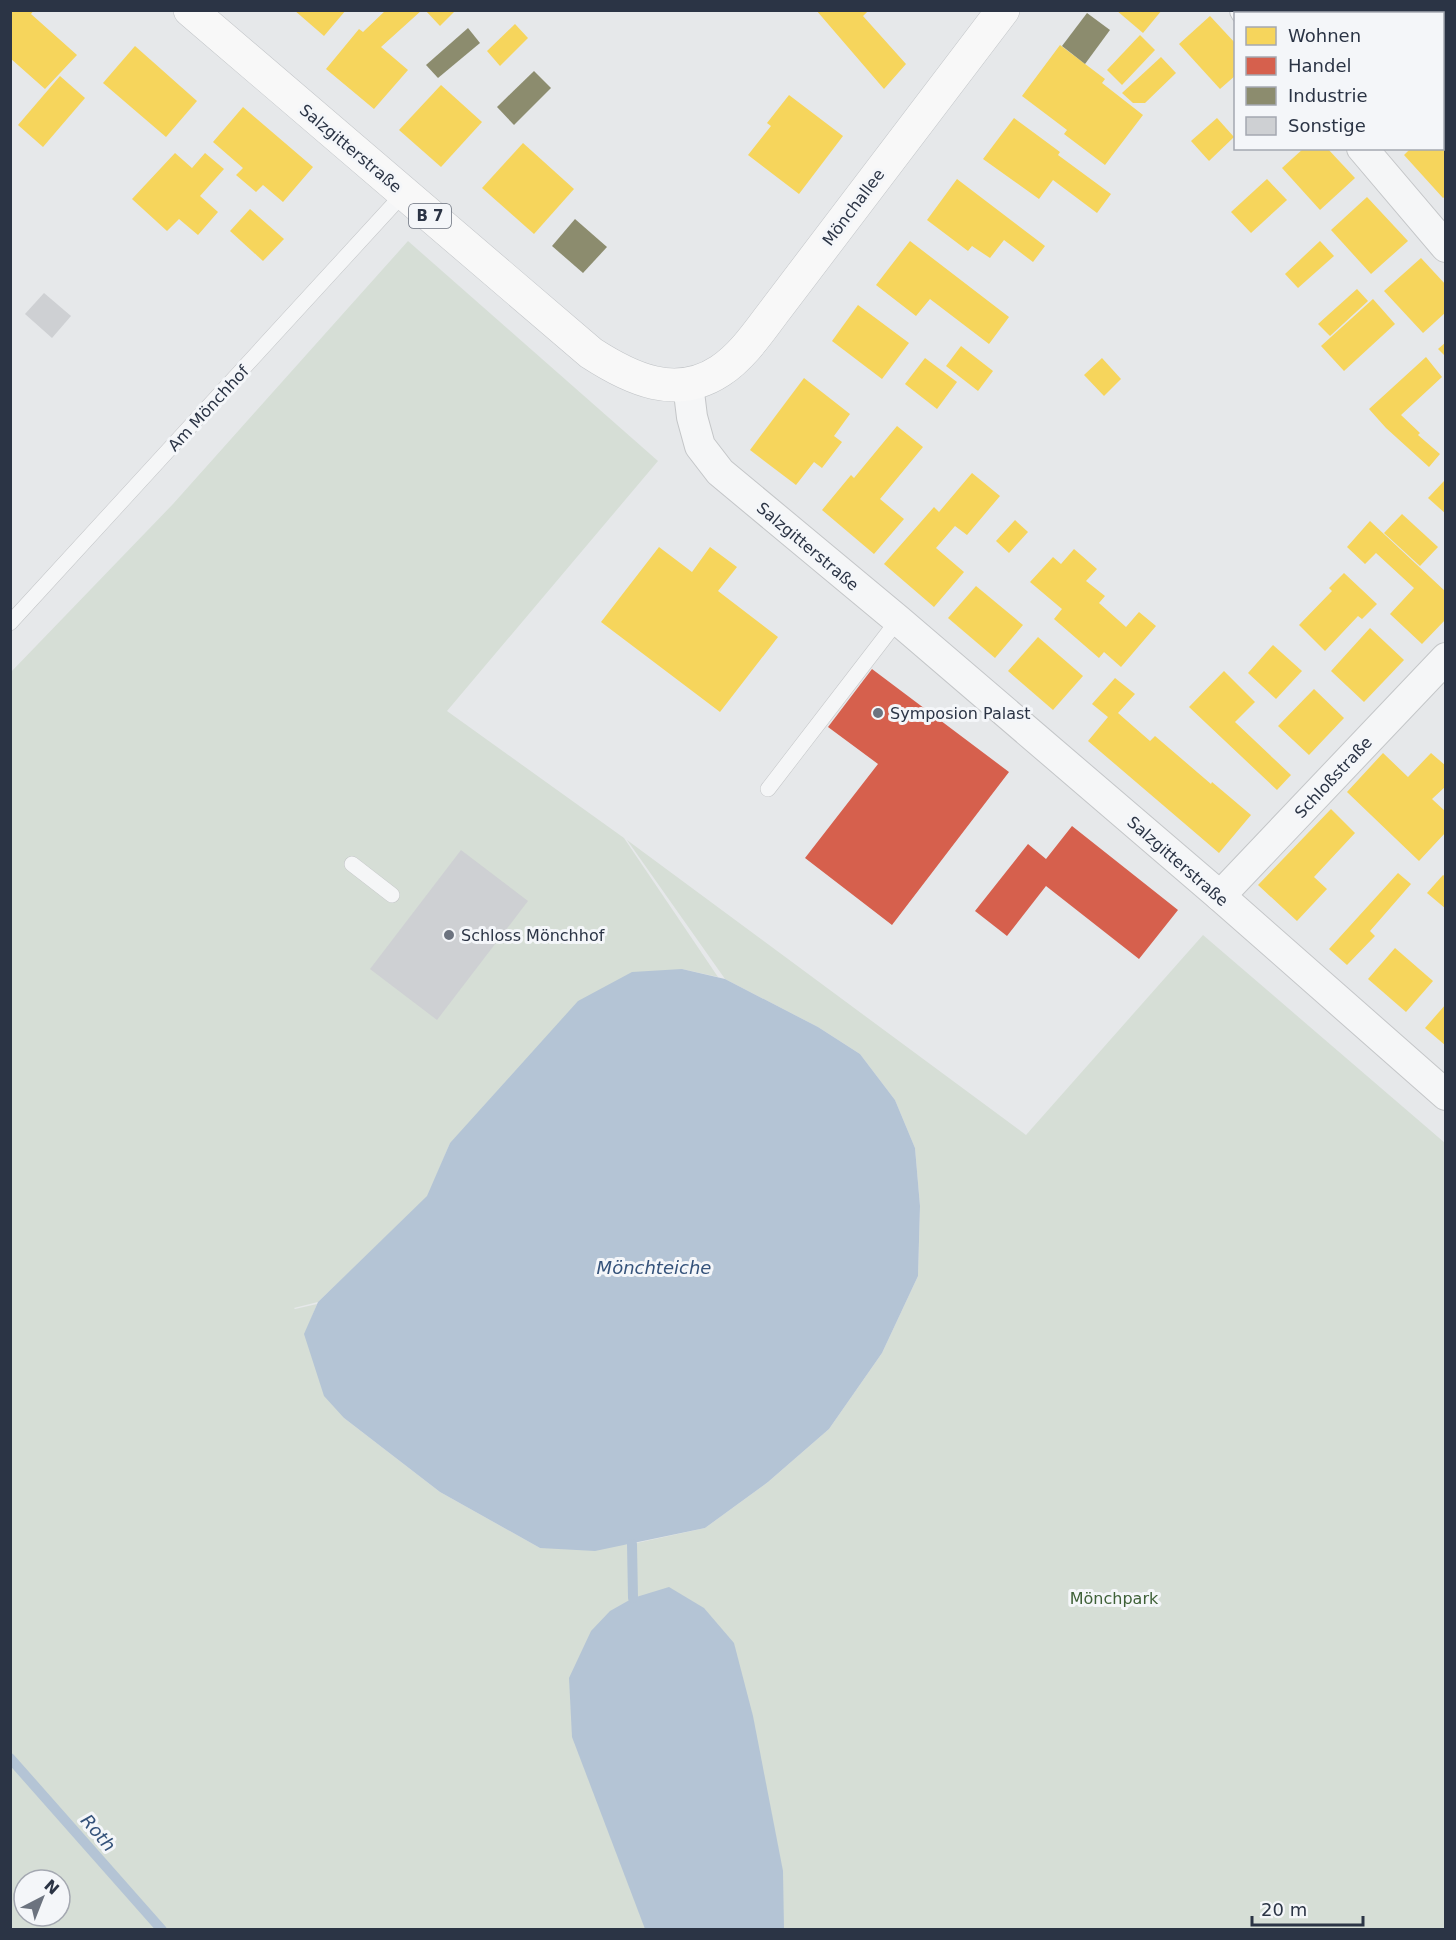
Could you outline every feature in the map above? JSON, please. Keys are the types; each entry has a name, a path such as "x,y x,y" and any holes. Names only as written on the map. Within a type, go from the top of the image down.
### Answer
{"main road":[{"name":"Salzgitterstraße","path":"190,10 591,353 615,369 631,376 668,385 688,384"},
{"name":"Mönchallee","path":"688,384 705,379 722,370 757,334 1003,10"}],"street":[{"path":"1364,150 1446,246"},
{"name":"Salzgitterstraße","path":"688,384 692,417 700,446 720,472 898,620 1220,896 1446,1095"},
{"name":"Schloßstraße","path":"1220,896 1446,658"}],"lane":[{"name":"Am Mönchhof","path":"10,622 404,193"},
{"path":"768,789 898,620"},
{"path":"352,864 392,895"}],"green space":[{"name":"Mönchpark","path":"408,241 658,461 447,711 624,838 718,977 682,969 450,1143 428,1196 318,1302 294,1308 317,1304 305,1334 344,1418 440,1492 540,1548 632,1544 705,1528 768,1482 829,1429 882,1353 918,1276 920,1206 915,1148 895,1100 860,1054 818,1027 725,979 627,840 1026,1135 1203,935 1445,1143 1445,1929 11,1929 10,673 173,504"}],"water":[{"name":"Mönchteiche","path":"682,969 725,979 818,1027 860,1054 895,1100 915,1148 920,1206 918,1276 882,1353 829,1429 768,1482 705,1528 595,1551 540,1548 440,1492 344,1418 324,1396 304,1334 318,1302 427,1196 450,1143 578,1001 632,972"},
{"path":"669,1587 704,1608 734,1643 753,1716 783,1871 784,1929 645,1929 572,1737 569,1678 591,1631 610,1611 633,1598"}],"building: Wohnen":[{"path":"10,10 34,10 31,14 77,55 45,89 10,58"},
{"path":"294,10 346,10 324,36"},
{"path":"386,10 422,10 381,47 408,70 374,109 326,69 359,29 363,32"},
{"path":"425,10 456,10 440,26"},
{"path":"816,10 869,10 863,16 906,64 884,89"},
{"path":"1116,10 1162,10 1143,33"},
{"path":"1446,13 1446,70 1444,67 1444,15"},
{"path":"1210,16 1234,42 1234,77 1220,89 1179,44"},
{"path":"515,24 528,38 500,66 487,51"},
{"path":"1140,35 1155,50 1122,85 1107,70"},
{"path":"1060,45 1105,79 1102,83 1143,115 1105,165 1064,134 1067,130 1022,96"},
{"path":"135,46 197,101 166,137 103,83"},
{"path":"1161,57 1176,73 1145,103 1133,103 1122,93"},
{"path":"60,76 85,98 43,147 18,125"},
{"path":"441,85 482,122 441,167 399,130"},
{"path":"789,95 843,136 799,194 748,155 771,126 767,123"},
{"path":"243,107 313,167 283,202 263,185 256,192 236,175 243,168 213,142"},
{"path":"1014,118 1060,152 1058,155 1111,194 1097,213 1053,180 1039,199 983,159"},
{"path":"1217,118 1234,137 1209,161 1191,141"},
{"path":"1444,134 1446,136 1446,196 1443,198 1404,155 1409,150 1444,150"},
{"path":"523,143 574,189 534,234 482,188"},
{"path":"1302,150 1329,150 1355,178 1320,210 1282,168"},
{"path":"175,153 192,168 205,153 224,169 200,196 218,212 198,235 179,219 167,231 132,199"},
{"path":"957,179 1045,246 1033,262 1004,240 990,258 972,246 968,251 927,220"},
{"path":"1267,179 1287,200 1251,233 1231,212"},
{"path":"1367,197 1408,241 1371,274 1331,230"},
{"path":"250,209 284,239 263,261 230,231"},
{"path":"910,241 1009,317 989,344 930,299 916,316 876,285"},
{"path":"1320,241 1334,256 1298,288 1285,274"},
{"path":"1421,258 1446,285 1446,312 1423,333 1384,291"},
{"path":"1357,289 1368,301 1330,336 1318,324"},
{"path":"1373,299 1395,324 1344,371 1321,346"},
{"path":"858,305 909,343 882,379 832,341"},
{"path":"1446,342 1446,357 1438,349"},
{"path":"961,346 993,371 978,391 946,366"},
{"path":"1426,357 1442,377 1401,415 1420,433 1418,435 1440,454 1429,467 1386,428 1369,409"},
{"path":"925,358 957,382 937,409 905,384"},
{"path":"1102,358 1121,379 1104,396 1084,375"},
{"path":"804,378 850,414 834,436 842,442 822,468 814,462 796,485 750,450"},
{"path":"897,426 923,447 880,499 904,519 874,554 822,510 851,475 854,478"},
{"path":"972,473 1000,496 967,535 955,526 936,548 964,572 934,607 884,564 934,507 939,512"},
{"path":"1444,481 1446,482 1446,514 1428,498"},
{"path":"1402,514 1438,547 1420,566 1384,533"},
{"path":"1015,520 1028,532 1009,553 996,541"},
{"path":"1370,521 1446,592 1446,619 1422,644 1390,614 1414,588 1376,553 1365,564 1347,547"},
{"path":"659,547 692,572 710,547 737,567 718,591 778,637 720,712 601,622"},
{"path":"1074,549 1097,569 1086,581 1105,596 1099,603 1126,627 1139,612 1156,626 1121,667 1104,652 1099,658 1054,619 1062,609 1030,582 1053,557 1061,564"},
{"path":"1344,573 1377,604 1362,619 1358,616 1325,651 1299,625 1332,591 1329,588"},
{"path":"976,586 1023,625 995,658 948,618"},
{"path":"1370,628 1404,660 1364,702 1331,671"},
{"path":"1038,637 1083,676 1053,710 1008,671"},
{"path":"1273,645 1302,671 1276,699 1248,673"},
{"path":"1224,671 1255,702 1235,722 1291,775 1277,790 1189,707"},
{"path":"1115,678 1135,694 1118,713 1150,741 1155,736 1251,815 1219,853 1088,741 1108,717 1092,704"},
{"path":"1314,689 1344,718 1309,755 1278,726"},
{"path":"1383,753 1408,777 1431,753 1446,766 1446,786 1432,799 1446,812 1446,832 1419,861 1347,792"},
{"path":"1331,809 1355,833 1314,877 1327,889 1297,921 1258,885"},
{"path":"1398,873 1411,884 1370,931 1375,936 1347,965 1329,949"},
{"path":"1443,875 1446,877 1446,909 1427,893"},
{"path":"1395,948 1433,981 1406,1012 1368,979"},
{"path":"1446,1004 1446,1046 1425,1028"}],"building: Handel":[{"path":"872,669 1009,772 892,925 805,858 878,764 828,727"},
{"path":"1072,826 1178,910 1139,959 1046,886 1007,936 975,911 1028,844 1046,859"}],"building: Industrie":[{"path":"1087,13 1110,30 1085,64 1062,46"},
{"path":"468,28 480,43 438,78 426,65"},
{"path":"534,71 551,88 514,125 497,107"},
{"path":"575,219 607,247 583,273 552,246"}],"building: Sonstige":[{"path":"44,293 71,316 52,338 25,314"},
{"name":"Schloss Mönchhof","path":"461,850 528,901 437,1020 370,969"}],"waterway":[{"path":"632,1544 633,1598"},
{"name":"Roth","path":"10,1758 162,1930"}],"place":[{"name":"Symposion Palast","path":"878,713"},
{"name":"Schloss Mönchhof","path":"449,935"}]}
